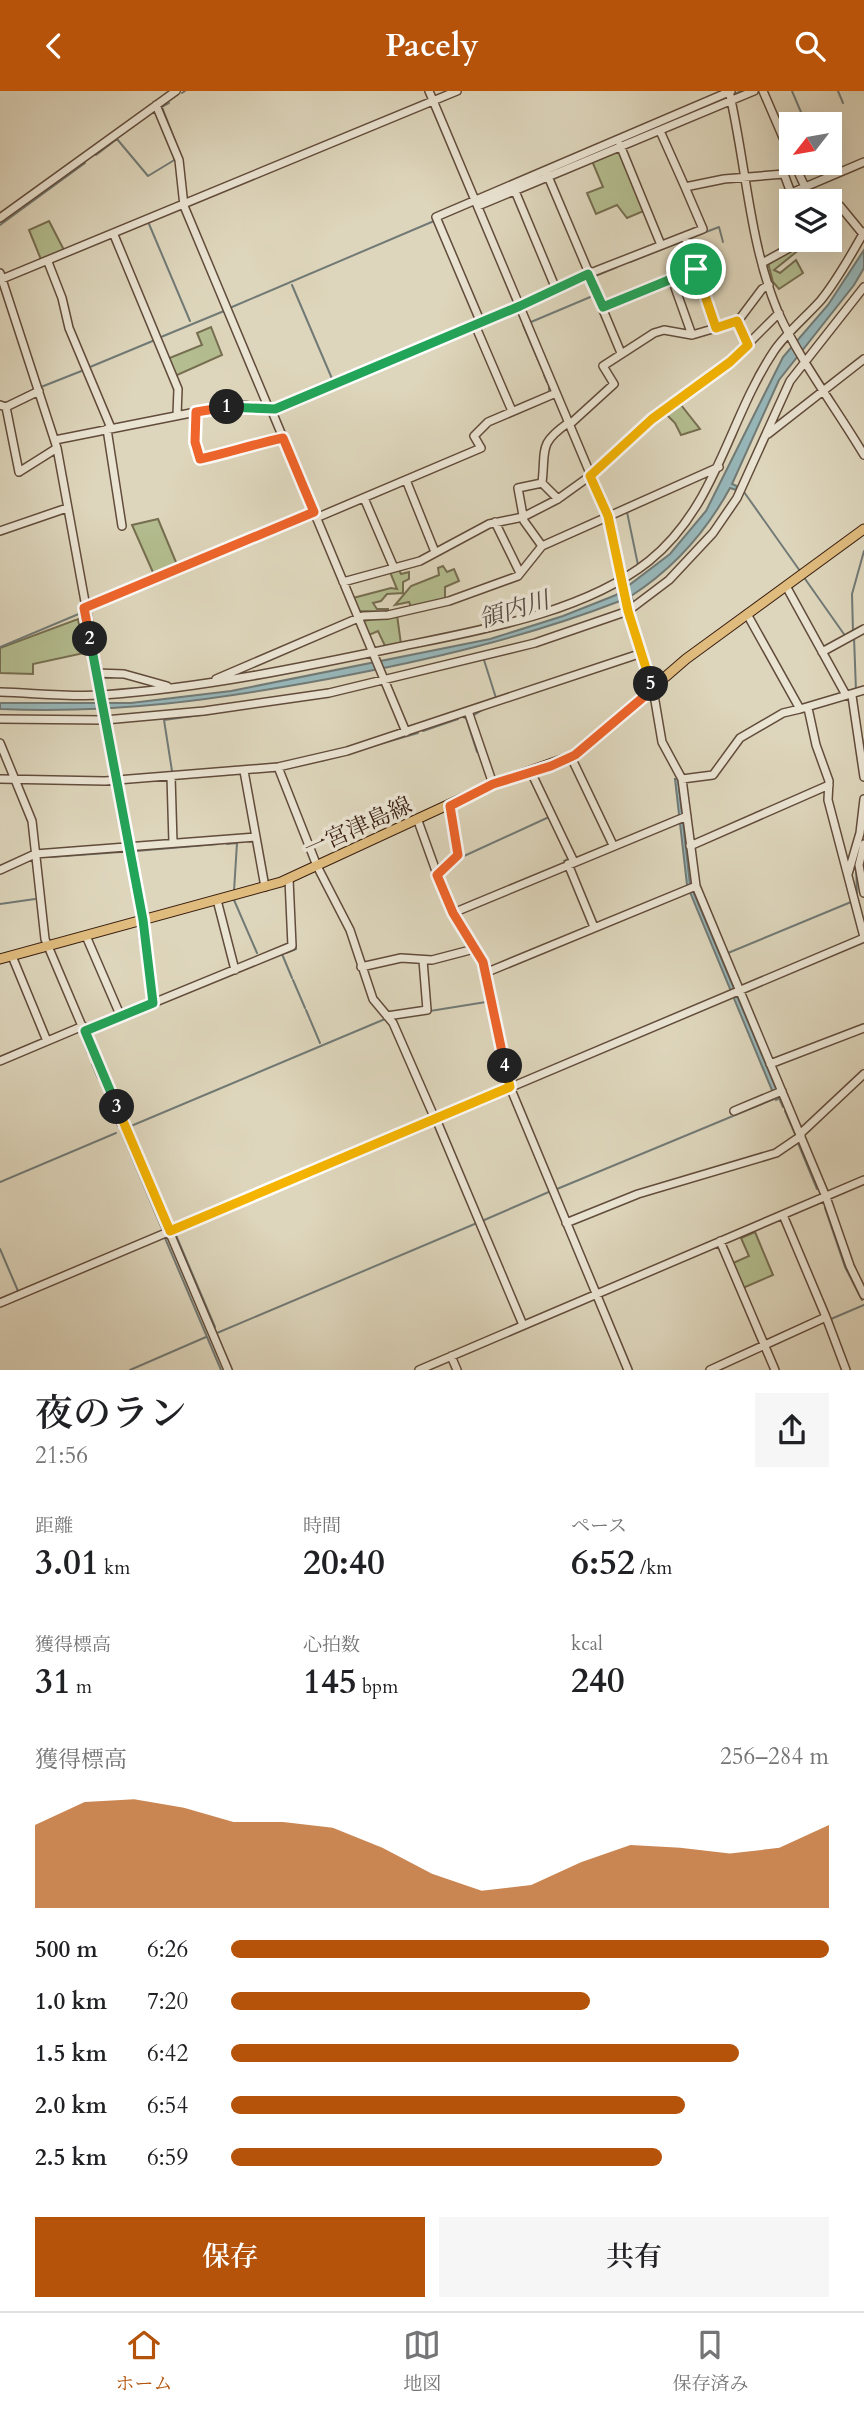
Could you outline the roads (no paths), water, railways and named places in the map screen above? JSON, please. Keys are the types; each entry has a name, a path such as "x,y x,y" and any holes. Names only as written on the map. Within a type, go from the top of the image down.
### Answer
{"main road":[{"name":"一宮津島線","path":"0,960 289,879 493,784 571,757 747,614 864,529"}],"street":[{"path":"0,218 176,91"},
{"path":"429,91 608,516 628,610 653,689 662,742 682,779 683,816 690,846 692,887 735,992 770,1063 778,1093 800,1135 826,1196 849,1266 864,1295"},
{"path":"153,1003 142,920 56,444 1,276 48,262 457,91"},
{"path":"477,204 620,143 730,91 745,177 769,285 779,313 864,455"},
{"path":"620,143 660,131 754,91"},
{"path":"763,91 779,128"},
{"path":"156,105 180,160 184,206 406,732"},
{"path":"39,391 3,406 19,472 56,444 109,428 243,405 270,409 478,324 589,273 703,229 660,131"},
{"path":"620,143 661,245"},
{"path":"797,175 801,189 864,162"},
{"path":"512,411 436,217 514,191 547,174"},
{"path":"547,174 621,353"},
{"path":"685,187 745,177 784,174 790,189"},
{"path":"514,191 556,289"},
{"path":"0,692 101,697 206,683 372,654 492,627 621,582 649,560 683,526 707,491 758,379 822,298 863,233 842,208"},
{"path":"114,235 178,389 177,415"},
{"path":"685,236 716,328"},
{"path":"764,262 782,252"},
{"path":"48,262 62,298 69,328 109,428 122,526"},
{"path":"603,307 696,269"},
{"path":"673,279 692,335"},
{"path":"542,483 546,440 569,424 614,384 603,366 664,330 692,335 737,321 762,289 769,285"},
{"path":"0,719 204,712 318,692 329,693 535,643 628,610 669,580 713,533 737,498 790,381 864,287"},
{"path":"343,582 420,561 495,522 523,517 558,499 590,476 652,419 730,362 779,313"},
{"path":"737,321 748,345"},
{"path":"766,436 864,359"},
{"path":"84,608 364,498 481,448 474,436 488,422 556,393"},
{"path":"196,412 195,442 200,459 283,438"},
{"path":"206,683 358,618 449,601 520,573 542,546 719,467"},
{"path":"406,480 435,552"},
{"path":"542,483 558,499"},
{"path":"542,483 518,488 523,517 542,546"},
{"path":"364,498 394,568"},
{"path":"0,531 67,508"},
{"path":"495,522 520,573"},
{"path":"786,586 822,652 855,694 864,775"},
{"path":"0,1303 864,937 828,800 829,785 804,708 747,614"},
{"path":"822,652 860,631"},
{"path":"0,779 116,780 278,767 347,751 642,653"},
{"path":"96,673 124,674 172,688"},
{"path":"682,779 713,775 740,738 783,713 855,694"},
{"path":"468,711 493,784"},
{"path":"0,743 32,821 45,939 228,1370"},
{"path":"571,757 613,845"},
{"path":"278,767 317,866 350,930 373,999 393,1023 523,1325"},
{"path":"244,771 264,887"},
{"path":"531,772 571,863 594,927"},
{"path":"172,776 173,843"},
{"path":"690,846 829,785"},
{"path":"848,875 860,833 864,799"},
{"path":"437,875 458,855 450,806"},
{"path":"453,913 683,816"},
{"path":"418,821 453,913 485,973 510,1087 628,1370"},
{"path":"0,870 35,854 256,837"},
{"path":"856,907 864,895 859,865 864,844"},
{"path":"0,1061 47,1041 121,1017 292,946 289,879"},
{"path":"485,973 692,887"},
{"path":"217,900 235,970"},
{"path":"86,936 121,1017"},
{"path":"361,967 393,959 432,960 474,949"},
{"path":"12,956 47,1041"},
{"path":"387,1016 427,1010 423,960"},
{"path":"770,1063 864,1028"},
{"path":"566,1223 646,1191 776,1153 800,1135 864,1074"},
{"path":"734,1111 778,1093"},
{"path":"419,1370 864,1181"},
{"path":"783,1215 846,1370"},
{"path":"720,1241 775,1370"},
{"path":"710,1370 826,1317"},
{"path":"452,1356 457,1370"}],"water":[{"path":"864,250 864,268 854,285 779,380 732,484 737,486 736,490 730,488 710,520 687,548 661,574 631,596 633,601 628,605 620,601 476,647 286,687 165,704 84,709 0,709 0,703 131,703 231,691 490,639 563,616 616,595 670,554 706,511 783,357 828,305"},
{"path":"675,779 678,779 690,884 780,1098 776,1100 687,885"}],"waterway":[{"path":"734,94 742,91"},
{"path":"792,91 801,112"},
{"path":"838,91 843,103"},
{"path":"622,142 725,98"},
{"path":"169,103 162,107 181,156"},
{"path":"96,155 117,139 148,176 176,159"},
{"path":"550,172 616,144"},
{"path":"0,225 85,163"},
{"path":"232,307 434,221"},
{"path":"149,224 190,321"},
{"path":"706,232 719,227 723,242"},
{"path":"690,238 701,233"},
{"path":"630,262 683,241"},
{"path":"593,277 617,267"},
{"path":"596,284 601,293"},
{"path":"292,285 333,381"},
{"path":"531,322 595,295"},
{"path":"161,337 224,311"},
{"path":"523,325 542,369"},
{"path":"90,367 155,340"},
{"path":"41,387 84,370"},
{"path":"544,375 547,382"},
{"path":"549,385 549,392"},
{"path":"744,492 800,571"},
{"path":"627,512 638,565"},
{"path":"853,632 852,594 864,551"},
{"path":"803,576 846,637"},
{"path":"0,647 81,613"},
{"path":"854,637 856,691"},
{"path":"484,660 496,698"},
{"path":"856,697 857,708"},
{"path":"474,715 484,709"},
{"path":"172,771 164,720 208,714"},
{"path":"463,717 466,718 477,752"},
{"path":"423,731 458,719"},
{"path":"321,761 418,733"},
{"path":"862,738 864,750"},
{"path":"464,856 549,817"},
{"path":"227,844 237,843 234,891"},
{"path":"136,851 218,844"},
{"path":"50,857 121,852"},
{"path":"564,861 569,859"},
{"path":"856,860 857,898"},
{"path":"432,871 448,910"},
{"path":"0,904 35,899"},
{"path":"234,900 257,953"},
{"path":"728,953 851,902"},
{"path":"451,916 467,946"},
{"path":"286,953 296,949 295,943"},
{"path":"472,953 481,971"},
{"path":"282,954 292,978"},
{"path":"482,976 483,980"},
{"path":"293,980 305,1008"},
{"path":"430,1011 486,1002 486,998"},
{"path":"122,1012 146,1002"},
{"path":"306,1010 320,1043"},
{"path":"91,1024 116,1014"},
{"path":"131,1126 385,1019"},
{"path":"81,1036 88,1054"},
{"path":"0,1057 31,1044"},
{"path":"92,1064 98,1078"},
{"path":"102,1086 118,1126"},
{"path":"779,1098 783,1107"},
{"path":"557,1189 774,1099"},
{"path":"785,1111 795,1134"},
{"path":"131,1128 172,1226"},
{"path":"120,1129 163,1231"},
{"path":"0,1182 116,1133"},
{"path":"798,1143 817,1189"},
{"path":"482,1221 551,1191"},
{"path":"825,1208 845,1267 862,1300"},
{"path":"217,1333 477,1223"},
{"path":"175,1233 215,1327"},
{"path":"165,1238 221,1370"},
{"path":"0,1249 18,1291"},
{"path":"831,1319 864,1305"},
{"path":"130,1370 206,1337"}],"water label":[{"name":"領内川","path":"514,610"}]}
